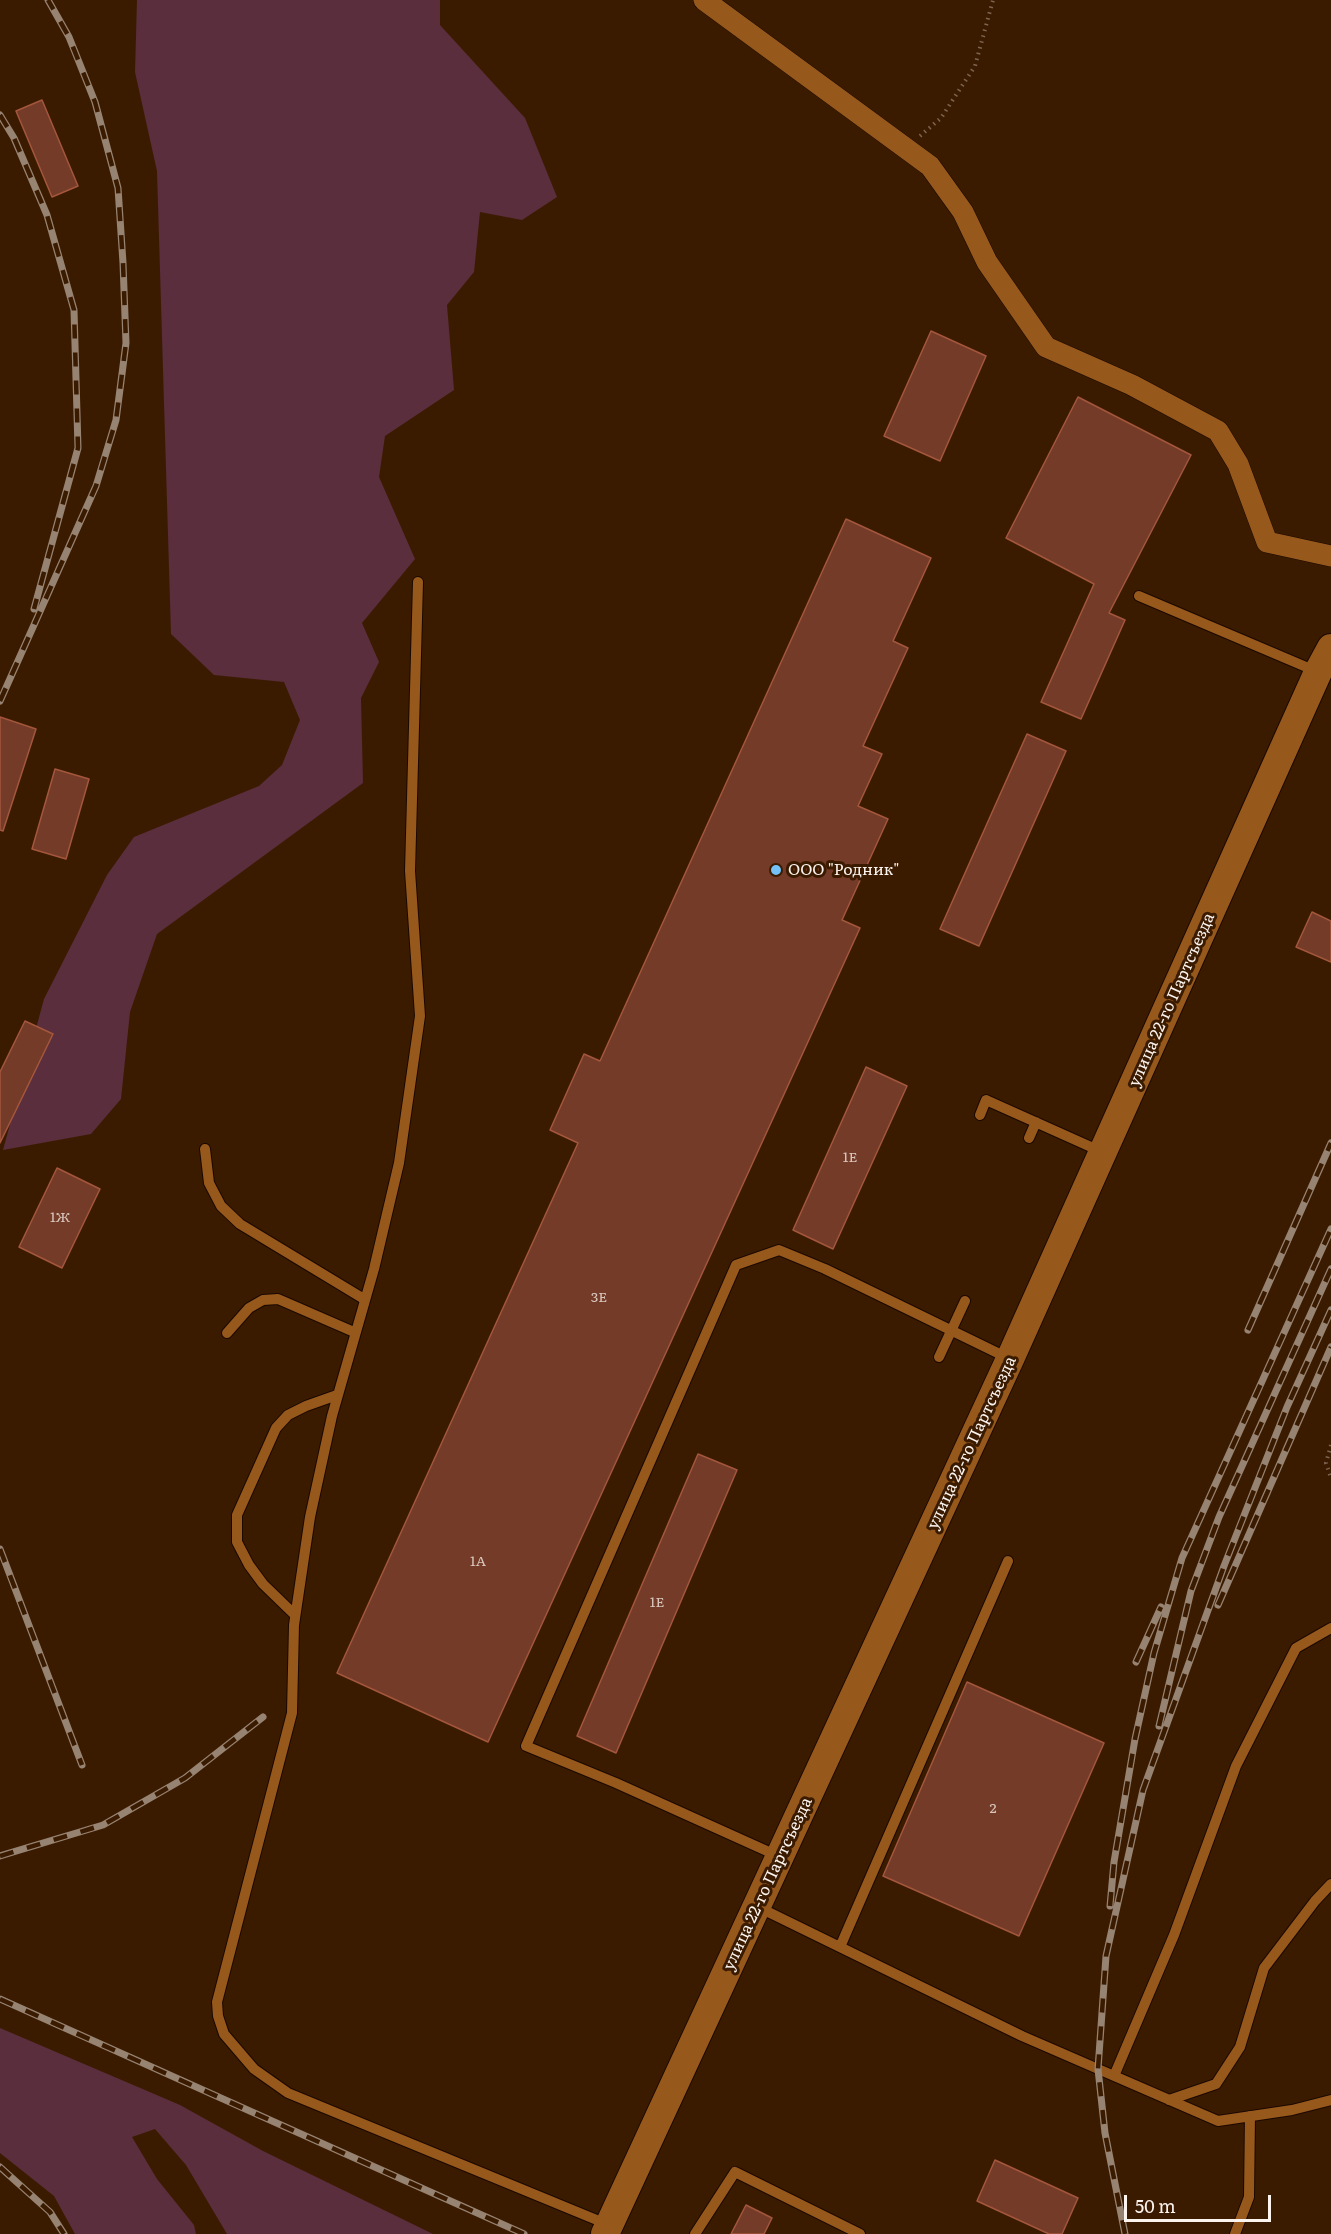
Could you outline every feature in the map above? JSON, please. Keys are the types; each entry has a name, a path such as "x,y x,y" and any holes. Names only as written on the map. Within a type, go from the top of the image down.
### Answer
{"street":[{"path":"704,0 930,166 963,212 987,262 1046,347 1132,385 1218,431 1238,464 1267,542 1331,556"},
{"name":"улица 22-го Партсъезда","path":"607,2230 1010,1359 1325,660"}],"lane":[{"path":"418,582 410,872 420,1016 399,1163 337,1395 310,1517 295,1615 292,1713 218,2002 218,2016 224,2034 254,2069 288,2093 607,2230"},
{"path":"1139,596 1325,660"},
{"path":"980,1115 986,1100 1104,1152"},
{"path":"1029,1138 1036,1122"},
{"path":"205,1149 209,1183 221,1206 227,1212 240,1224 364,1299"},
{"path":"780,1857 616,1783 526,1746 736,1265 779,1250 825,1269 1010,1359"},
{"path":"227,1333 249,1308 263,1300 278,1299 354,1332"},
{"path":"939,1357 965,1301"},
{"path":"295,1615 263,1584 249,1565 237,1542 237,1515 276,1428 288,1415 337,1395"},
{"path":"840,1947 1008,1561"},
{"path":"1114,2076 1174,1935 1236,1766 1296,1648 1331,1628"},
{"path":"1169,2100 1216,2084 1240,2047 1264,1968 1315,1901 1331,1884"},
{"path":"758,1906 1022,2037 1218,2121 1292,2110 1331,2100"},
{"path":"1235,2234 1249,2197 1250,2116"},
{"path":"695,2234 735,2172 860,2234"}],"path":[{"path":"907,148 941,118 975,66 993,0"},
{"path":"1331,1445 1326,1463 1331,1478"}],"shaded area":[{"path":"137,0 440,0 440,25 525,118 557,197 522,220 480,212 474,272 447,305 454,390 385,436 379,477 415,559 362,623 379,662 361,698 363,783 157,934 130,1012 121,1099 91,1134 3,1150 44,999 107,875 134,837 259,786 282,765 300,720 284,682 214,675 171,634 157,171 135,72"},
{"path":"0,2028 180,2105 263,2151 433,2234 227,2234 186,2165 155,2129 132,2137 157,2179 194,2225 196,2234 75,2234 54,2196 0,2153"}],"building":[{"path":"42,100 78,186 52,197 16,111"},
{"path":"931,331 986,356 940,461 884,436"},
{"path":"1078,397 1191,455 1109,613 1125,620 1081,719 1041,702 1094,584 1006,538"},
{"path":"846,519 931,558 893,641 908,648 863,746 882,754 858,806 888,819 842,920 860,928 488,1742 337,1673 578,1143 550,1130 584,1054 600,1061"},
{"path":"0,717 36,729 3,831 0,830"},
{"path":"1027,734 1066,751 979,946 940,929"},
{"path":"55,769 89,779 66,859 32,849"},
{"path":"1312,912 1331,921 1331,962 1296,947"},
{"path":"25,1021 53,1034 0,1143 0,1072"},
{"path":"866,1067 907,1086 833,1249 793,1230"},
{"path":"57,1168 100,1189 62,1268 19,1247"},
{"path":"698,1454 737,1470 616,1753 577,1736"},
{"path":"967,1682 1104,1743 1019,1936 883,1876"},
{"path":"995,2160 1078,2198 1062,2234 1049,2234 977,2201"},
{"path":"746,2205 772,2218 764,2234 731,2234"}],"railway":[{"path":"0,701 96,486 116,420 126,343 118,188 95,102 69,37 48,0"},
{"path":"0,115 14,138 47,215 74,310 78,448 34,609"},
{"path":"1248,1330 1331,1143"},
{"path":"1110,1906 1114,1862 1135,1739 1154,1653 1182,1558 1331,1229"},
{"path":"1159,1726 1191,1591 1219,1517 1331,1269"},
{"path":"1125,2234 1105,2133 1098,2069 1106,1956 1143,1790 1224,1566 1287,1407 1331,1310"},
{"path":"1218,1605 1331,1347"},
{"path":"0,1549 82,1765"},
{"path":"1136,1662 1161,1607"},
{"path":"0,1856 103,1825 185,1778 263,1717"},
{"path":"0,1999 524,2234"},
{"path":"0,2167 50,2212 64,2234"}],"place":[{"name":"ООО \"Родник\"","path":"776,870"}]}
